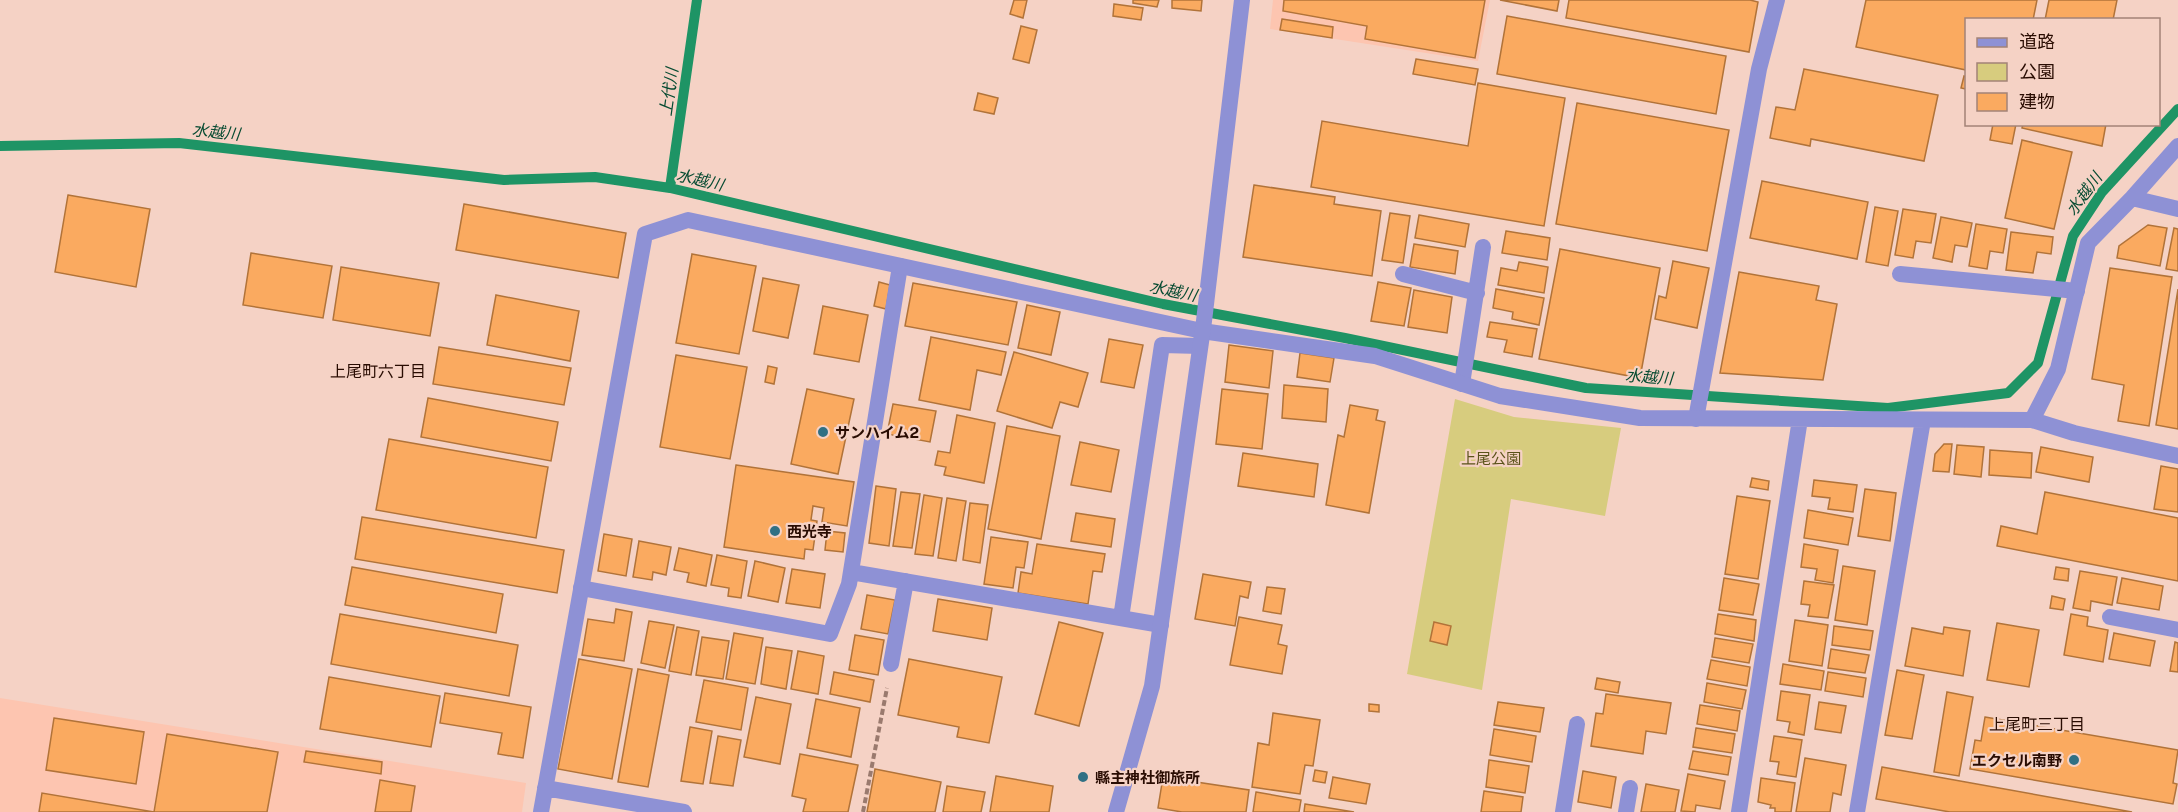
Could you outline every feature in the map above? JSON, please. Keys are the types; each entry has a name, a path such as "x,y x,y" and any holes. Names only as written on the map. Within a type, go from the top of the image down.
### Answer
{"street":[{"path":"1116,812 1152,686 1202,332 1242,0"},
{"path":"1696,419 1759,69 1777,0"},
{"path":"2032,420 2058,369 2072,290 2088,243 2178,146"},
{"path":"2132,198 2178,209"},
{"path":"541,812 645,234 688,220 1202,332 1375,356 1463,378 1500,396 1640,418 2032,420 2074,433 2178,456"},
{"path":"1463,378 1484,248"},
{"path":"581,588 830,634 849,584 900,266"},
{"path":"1403,274 1477,292"},
{"path":"1900,274 2072,290"},
{"path":"1121,618 1162,345 1202,332"},
{"path":"1739,812 1800,419"},
{"path":"1857,812 1923,420"},
{"path":"851,572 1161,625"},
{"path":"891,664 906,581"},
{"path":"2110,617 2178,630"},
{"path":"1563,812 1577,724"},
{"path":"545,788 684,812"},
{"path":"1626,812 1630,788"}],"path":[{"path":"863,812 891,664"}],"shaded area":[{"path":"1273,0 1490,0 1478,61 1270,29"},
{"path":"0,698 526,783 522,812 0,812"}],"green space":[{"name":"上尾公園","path":"1455,399 1514,417 1621,428 1605,516 1511,499 1482,690 1407,674"}],"building":[{"path":"1014,0 1027,0 1023,18 1010,14"},
{"path":"1133,0 1159,0 1157,7 1133,3"},
{"path":"1172,0 1202,0 1201,11 1172,8"},
{"path":"1284,0 1485,0 1475,58 1365,39 1367,26 1283,11"},
{"path":"1500,0 1559,0 1557,11"},
{"path":"1569,0 1750,0 1758,2 1749,52 1566,18"},
{"path":"1866,0 2037,0 2033,18 1965,18 1965,70 1856,47"},
{"path":"2049,0 2117,0 2113,18 2045,18"},
{"path":"1114,4 1143,8 1141,20 1113,16"},
{"path":"1507,16 1726,56 1716,114 1497,74"},
{"path":"1282,19 1333,27 1332,38 1280,30"},
{"path":"1021,26 1037,30 1029,63 1013,59"},
{"path":"1416,59 1478,69 1475,85 1413,74"},
{"path":"1804,69 1938,95 1924,161 1811,139 1810,146 1770,138 1776,107 1795,110"},
{"path":"1964,76 1965,89 1961,88"},
{"path":"1478,83 1565,98 1544,226 1311,187 1322,121 1468,146"},
{"path":"978,93 998,98 994,114 974,110"},
{"path":"1577,103 1729,130 1707,251 1556,224"},
{"path":"1993,126 2016,126 2012,144 1990,140"},
{"path":"2022,126 2106,126 2102,146 2022,128"},
{"path":"2022,140 2072,152 2054,229 2005,218"},
{"path":"1762,181 1868,202 1857,259 1750,238"},
{"path":"1254,185 1335,197 1334,204 1381,211 1372,276 1243,257"},
{"path":"68,195 150,209 136,287 55,272"},
{"path":"464,204 626,233 618,278 456,250"},
{"path":"1875,207 1898,211 1888,266 1866,262"},
{"path":"1903,209 1936,214 1931,243 1916,241 1913,258 1895,255"},
{"path":"1390,213 1410,216 1403,263 1382,260"},
{"path":"1419,215 1469,224 1465,247 1415,238"},
{"path":"1941,217 1972,223 1967,247 1955,245 1952,262 1933,258"},
{"path":"1976,224 2007,229 2003,253 1990,251 1987,269 1969,266"},
{"path":"2148,225 2167,228 2160,266 2117,258 2119,246"},
{"path":"2174,228 2178,229 2178,271 2166,269"},
{"path":"1506,231 1550,238 1547,260 1502,253"},
{"path":"2011,232 2053,237 2051,254 2037,252 2033,273 2006,270"},
{"path":"1414,244 1458,251 1455,274 1410,267"},
{"path":"1560,249 1660,268 1640,378 1539,359"},
{"path":"251,253 332,266 323,318 243,305"},
{"path":"692,254 756,266 739,354 676,343"},
{"path":"1673,261 1709,268 1697,328 1655,319 1659,296 1666,298"},
{"path":"1519,262 1548,267 1544,293 1498,285 1501,268 1517,271"},
{"path":"341,267 439,283 430,336 333,320"},
{"path":"2110,268 2172,277 2149,426 2118,421 2124,385 2092,379"},
{"path":"1739,272 1819,286 1816,300 1837,304 1823,380 1720,373"},
{"path":"763,278 799,285 788,338 753,331"},
{"path":"879,282 890,285 886,309 874,306"},
{"path":"1378,282 1411,288 1404,326 1371,321"},
{"path":"913,283 1017,302 1008,345 905,326"},
{"path":"1496,289 1544,298 1539,325 1512,319 1513,312 1493,308"},
{"path":"2178,289 2178,429 2156,425"},
{"path":"1414,290 1452,297 1447,333 1408,327"},
{"path":"496,295 579,311 570,361 487,345"},
{"path":"1027,305 1060,312 1051,355 1018,348"},
{"path":"823,306 868,315 859,362 814,354"},
{"path":"1490,322 1537,329 1532,357 1504,352 1507,340 1487,337"},
{"path":"931,337 1006,352 1001,375 977,370 970,410 919,400"},
{"path":"1109,339 1143,345 1134,388 1101,382"},
{"path":"1229,345 1273,351 1269,388 1225,382"},
{"path":"439,347 571,368 564,405 433,384"},
{"path":"1014,352 1088,373 1078,407 1060,402 1052,428 997,411"},
{"path":"1300,353 1334,358 1330,382 1297,377"},
{"path":"676,355 747,367 730,459 660,447"},
{"path":"768,366 777,368 774,384 765,382"},
{"path":"1284,385 1328,389 1326,422 1282,418"},
{"name":"サンハイム2","path":"807,389 854,399 838,474 791,464"},
{"path":"1222,389 1268,394 1262,449 1216,444"},
{"path":"428,398 558,422 551,461 421,437"},
{"path":"893,404 936,411 930,442 887,434"},
{"path":"1350,405 1378,410 1376,420 1385,422 1369,513 1326,505 1338,435 1344,437"},
{"path":"957,415 995,423 984,483 944,475 946,467 935,465 938,451 950,453"},
{"path":"1007,426 1060,436 1041,539 988,529"},
{"path":"389,439 548,467 536,538 376,510"},
{"path":"1080,442 1119,450 1111,492 1071,485"},
{"path":"1944,444 1952,444 1949,472 1933,471 1935,454"},
{"path":"1957,445 1984,447 1981,477 1954,474"},
{"path":"2041,447 2093,457 2089,482 2036,472"},
{"path":"1990,450 2032,453 2031,478 1989,475"},
{"path":"1243,453 1318,464 1314,497 1238,486"},
{"path":"736,465 854,482 847,526 822,522 824,508 813,506 811,520 817,521 813,550 805,549 804,559 724,547"},
{"path":"2161,466 2178,469 2178,512 2154,509"},
{"path":"1752,478 1769,481 1768,490 1750,487"},
{"path":"1814,480 1857,485 1853,512 1828,509 1830,498 1812,496"},
{"path":"876,486 896,489 889,546 869,543"},
{"path":"1865,489 1896,493 1890,541 1858,536"},
{"path":"901,492 920,494 912,548 893,546"},
{"path":"2045,492 2178,518 2178,581 1997,546 2001,526 2037,534"},
{"path":"924,495 942,498 933,556 915,554"},
{"path":"1737,496 1770,501 1758,579 1725,574"},
{"path":"947,498 966,501 956,561 938,558"},
{"path":"970,503 988,505 980,563 963,560"},
{"path":"1808,510 1853,518 1848,545 1804,538"},
{"path":"1076,513 1115,519 1111,547 1071,541"},
{"path":"362,517 564,550 557,593 355,559"},
{"path":"827,531 845,533 843,552 825,550"},
{"path":"604,534 632,539 626,576 598,571"},
{"path":"991,537 1028,542 1024,568 1016,567 1013,588 984,584"},
{"path":"639,541 671,547 666,575 653,572 652,580 633,577"},
{"path":"1037,544 1105,554 1102,572 1093,571 1088,604 1018,593 1021,572 1032,574"},
{"path":"1804,544 1838,550 1833,583 1815,580 1817,569 1801,567"},
{"path":"679,548 712,555 706,586 687,582 689,573 674,570"},
{"path":"717,555 747,561 741,598 728,596 729,588 711,585"},
{"path":"755,561 785,568 778,602 748,596"},
{"path":"1843,566 1875,571 1867,625 1835,620"},
{"path":"352,567 503,594 496,633 345,605"},
{"path":"2056,567 2069,569 2068,581 2054,579"},
{"path":"792,569 825,574 820,608 786,603"},
{"path":"2080,571 2117,577 2112,605 2091,601 2090,611 2073,608"},
{"path":"1203,574 1251,582 1248,598 1240,596 1235,626 1195,619"},
{"path":"1724,578 1759,584 1753,615 1719,610"},
{"path":"2122,578 2163,586 2159,610 2117,603"},
{"path":"1804,581 1834,585 1828,618 1808,616 1810,605 1801,604"},
{"path":"1267,587 1285,589 1281,614 1263,611"},
{"path":"867,595 895,600 888,634 861,629"},
{"path":"2052,596 2065,599 2063,610 2050,608"},
{"path":"938,599 992,608 987,640 933,631"},
{"path":"616,609 632,612 624,661 582,655 588,619 614,623"},
{"path":"340,614 518,645 509,696 331,664"},
{"path":"1718,614 1756,620 1754,641 1715,634"},
{"path":"2071,614 2088,617 2087,626 2108,630 2103,662 2064,655"},
{"path":"1239,617 1282,625 1278,644 1287,646 1282,674 1230,665"},
{"path":"1795,620 1828,625 1822,666 1789,661"},
{"path":"649,621 674,625 665,668 641,663"},
{"path":"1059,622 1103,633 1079,726 1035,714"},
{"path":"1434,622 1451,626 1447,645 1430,641"},
{"path":"1997,623 2039,630 2029,687 1987,680"},
{"path":"1834,626 1873,631 1870,650 1832,645"},
{"path":"677,627 699,631 691,675 669,671"},
{"path":"1944,627 1970,631 1963,676 1905,666 1912,628 1943,634"},
{"path":"734,633 763,638 755,684 726,679"},
{"path":"2114,633 2155,641 2150,666 2109,659"},
{"path":"855,635 884,640 878,675 849,670"},
{"path":"702,637 729,641 723,679 696,675"},
{"path":"1715,638 1753,644 1749,663 1712,657"},
{"path":"2175,642 2178,643 2178,672 2170,671"},
{"path":"766,647 792,651 786,689 761,684"},
{"path":"1831,649 1869,655 1865,673 1828,668"},
{"path":"798,651 824,656 818,694 791,689"},
{"path":"579,659 632,669 612,779 558,769"},
{"path":"909,659 1002,677 989,743 957,737 959,727 898,715"},
{"path":"1711,660 1750,667 1747,686 1707,679"},
{"path":"1783,664 1824,671 1821,690 1780,684"},
{"path":"638,669 669,675 648,787 618,782"},
{"path":"1897,670 1924,675 1912,739 1885,735"},
{"path":"834,672 874,680 870,702 830,694"},
{"path":"1828,672 1866,678 1863,697 1825,691"},
{"path":"329,677 440,696 431,747 320,729"},
{"path":"1597,678 1620,682 1618,693 1595,689"},
{"path":"704,680 748,688 741,730 696,722"},
{"path":"1707,683 1746,690 1742,709 1704,702"},
{"path":"1781,691 1810,695 1804,735 1788,732 1790,722 1777,720"},
{"path":"1947,692 1973,697 1959,776 1934,772"},
{"path":"445,693 531,707 523,758 498,754 502,733 440,723"},
{"path":"1606,694 1671,703 1666,734 1646,731 1643,754 1591,746 1596,713 1603,714"},
{"path":"756,697 791,704 780,764 744,757"},
{"path":"816,699 860,708 851,757 807,748"},
{"path":"1498,702 1544,708 1540,732 1494,725"},
{"path":"1819,702 1846,706 1841,733 1815,729"},
{"path":"1369,704 1379,705 1379,712 1369,711"},
{"path":"1700,705 1740,711 1737,731 1697,724"},
{"path":"1273,713 1320,720 1313,766 1305,765 1300,794 1252,787 1258,743 1269,745"},
{"name":"エクセル南野","path":"1985,717 2178,750 2173,783 2177,784 2173,804 1970,769 1975,740 1981,741"},
{"path":"54,718 144,732 136,784 46,770"},
{"path":"690,727 712,731 703,784 681,781"},
{"path":"1696,728 1735,734 1732,753 1693,747"},
{"path":"1494,729 1536,736 1532,762 1490,755"},
{"path":"167,734 278,752 267,812 154,812"},
{"path":"718,736 741,740 733,786 710,783"},
{"path":"1774,736 1802,740 1796,777 1777,774 1779,762 1770,761"},
{"path":"306,751 382,762 381,774 304,762"},
{"path":"1693,751 1731,757 1728,775 1689,769"},
{"path":"800,754 858,765 848,812 803,812 806,799 792,796"},
{"path":"1805,758 1846,765 1841,795 1833,793 1830,812 1796,812"},
{"path":"1489,760 1529,766 1525,793 1486,787"},
{"path":"1882,767 2132,812 1950,812 1876,799"},
{"path":"875,769 941,782 935,812 867,812"},
{"path":"1315,770 1327,772 1325,783 1313,781"},
{"path":"1583,771 1616,777 1611,808 1578,802"},
{"path":"1688,774 1725,781 1720,809 1696,805 1695,812 1681,811"},
{"path":"996,776 1053,786 1049,812 990,812"},
{"path":"1163,777 1249,790 1246,812 1182,812 1158,808"},
{"path":"1333,777 1370,784 1366,804 1329,798"},
{"path":"1761,778 1795,783 1791,812 1775,812 1775,808 1770,808 1771,805 1758,802"},
{"path":"380,780 415,786 411,812 375,812"},
{"path":"1646,784 1679,790 1675,812 1641,812"},
{"path":"947,786 985,792 981,812 943,812"},
{"path":"1484,791 1523,797 1521,812 1481,812"},
{"path":"1256,792 1301,800 1299,812 1253,812"},
{"path":"42,793 154,812 39,812"},
{"path":"1305,804 1354,812 1304,812"}],"waterway":[{"name":"上代川","path":"670,188 697,0"},
{"name":"水越川","path":"0,146 179,143 504,180 595,177 670,188 1163,304 1345,338 1586,388 1888,408 2008,393 2038,363 2073,236 2102,192 2178,109"}],"place":[{"name":"サンハイム2","path":"823,432"},
{"name":"西光寺","path":"775,531"},
{"name":"エクセル南野","path":"2074,760"},
{"name":"縣主神社御旅所","path":"1083,777"}],"district":[{"name":"上尾町六丁目","path":"378,371"},
{"name":"上尾町三丁目","path":"2037,724"}]}
